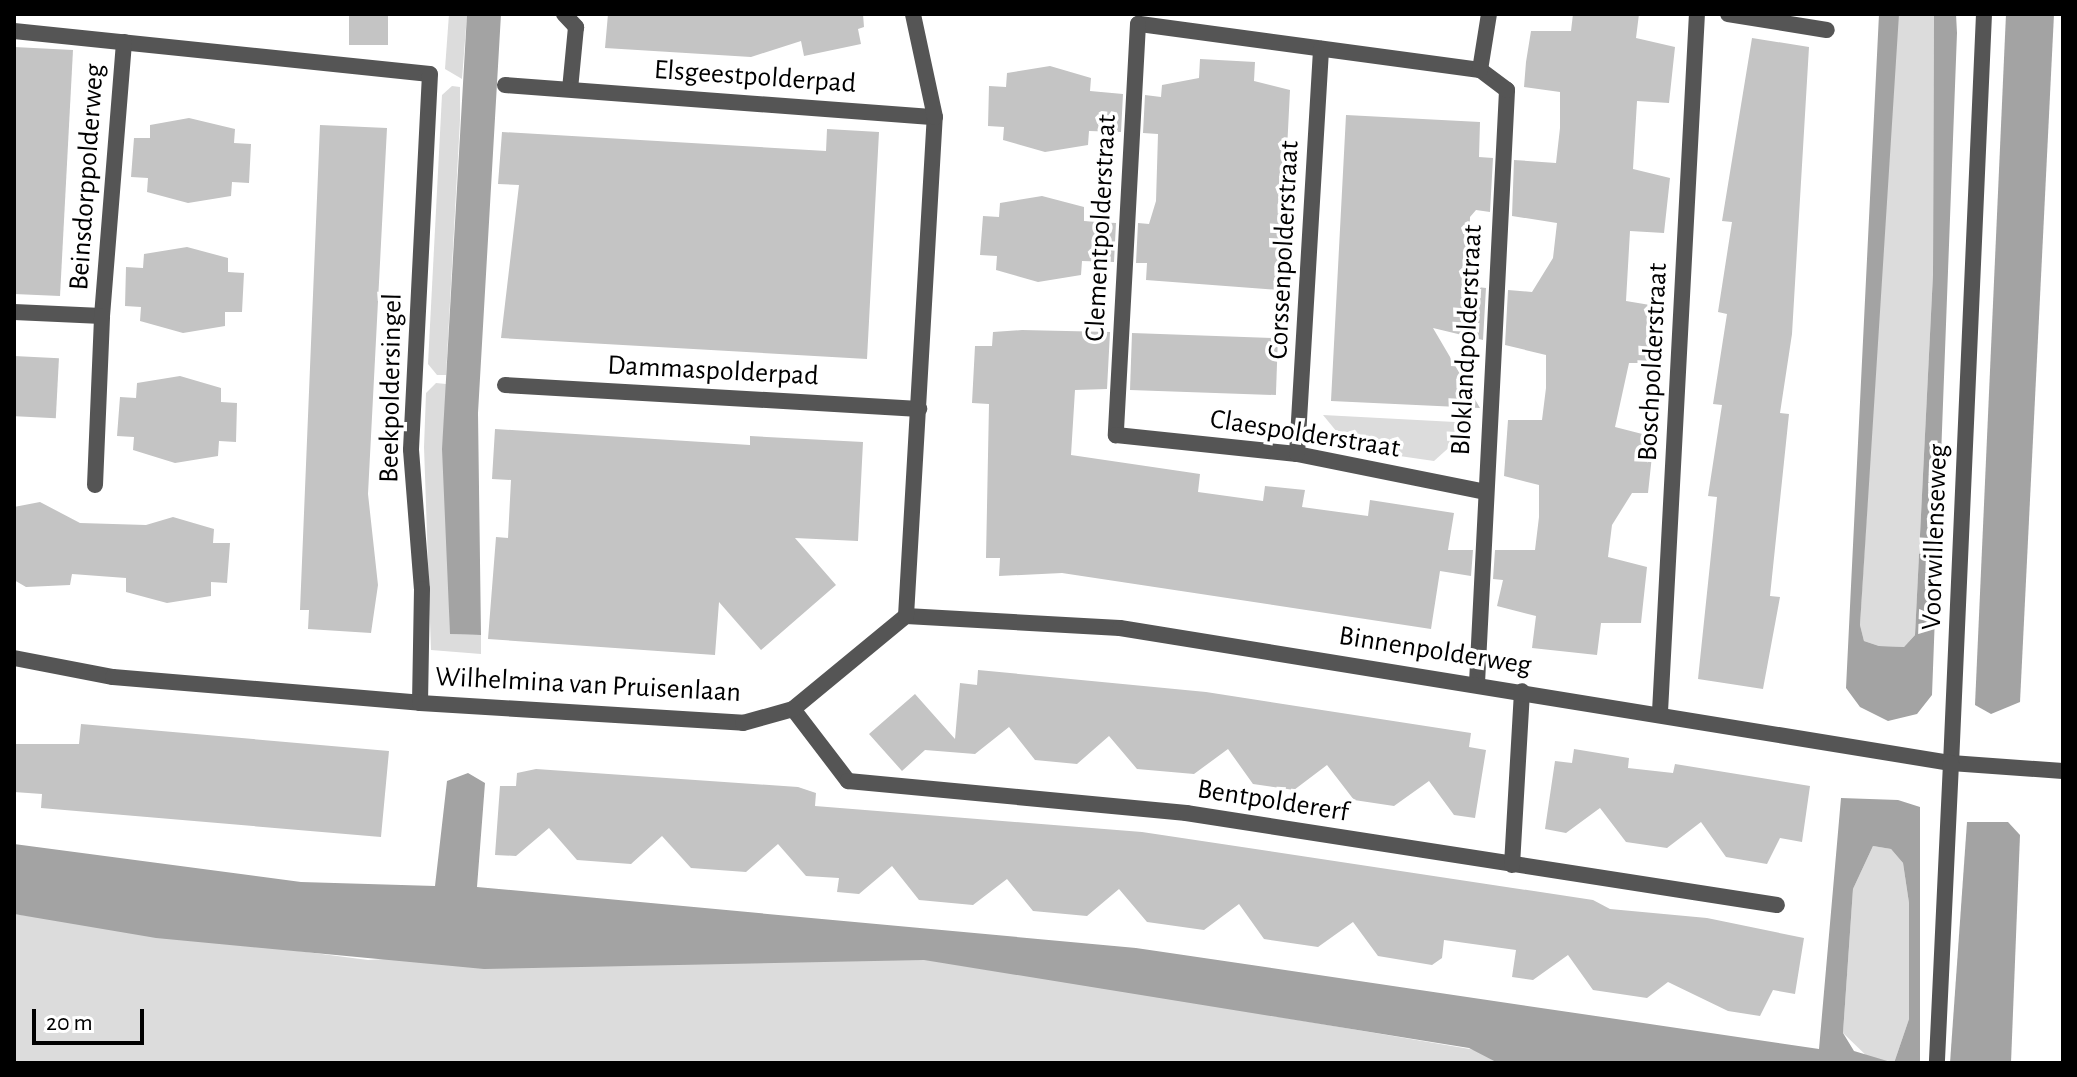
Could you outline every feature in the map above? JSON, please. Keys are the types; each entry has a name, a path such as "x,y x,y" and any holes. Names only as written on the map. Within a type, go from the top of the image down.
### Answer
{"street":[{"path":"564,14 576,27 570,89"},
{"path":"906,616 935,117 913,14"},
{"path":"1321,49 1480,70 1489,14"},
{"name":"Boschpolderstraat","path":"1660,712 1697,14"},
{"path":"1728,14 1827,30"},
{"name":"Voorwillenseweg","path":"1937,1063 1984,14"},
{"name":"Clementpolderstraat","path":"1116,435 1138,24 1321,49"},
{"name":"Beinsdorppolderweg","path":"14,31 430,74"},
{"name":"Beinsdorppolderweg","path":"95,485 102,316 124,42"},
{"name":"Corssenpolderstraat","path":"1297,454 1321,49"},
{"name":"Bloklandpolderstraat","path":"1477,683 1507,90 1480,70"},
{"name":"Beekpoldersingel","path":"420,703 422,589 411,450 430,74"},
{"name":"Elsgeestpolderpad","path":"505,85 935,117"},
{"name":"Beinsdorppolderweg","path":"14,312 102,316"},
{"name":"Dammaspolderpad","path":"505,385 919,409"},
{"name":"Claespolderstraat","path":"1116,435 1297,454 1485,492"},
{"name":"Binnenpolderweg","path":"906,616 1120,628 1660,712 1951,763 2063,771"},
{"name":"Wilhelmina van Pruisenlaan","path":"14,658 113,677 420,703 743,723 793,709 906,616"},
{"path":"1512,865 1522,691"},
{"name":"Bentpoldererf","path":"793,709 848,781 1186,813 1777,905"}],"shaded area":[{"path":"449,14 467,14 462,79 445,69"},
{"path":"467,14 501,14 478,413 481,635 450,634 442,449"},
{"path":"1879,14 1899,14 1860,625 1864,641 1879,646 1904,647 1915,635 1933,274 1934,14 1956,14 1957,33 1932,695 1917,714 1888,721 1860,707 1846,688"},
{"path":"1934,14 1933,274 1915,635 1904,647 1879,646 1864,641 1860,625 1896,15"},
{"path":"2006,14 2054,14 2020,702 1991,714 1975,705"},
{"path":"452,86 460,87 460,120 446,375 437,375 428,364 442,95"},
{"path":"436,383 446,384 450,634 481,635 481,654 431,650 424,447 426,393"},
{"path":"1323,415 1455,422 1454,443 1434,461 1351,449"},
{"path":"468,773 485,783 477,887 1136,948 1819,1049 1841,798 1898,800 1920,807 1920,1063 1894,1063 1498,1063 1469,1048 924,960 484,969 156,938 14,914 14,844 301,882 435,886 447,781","holes":["1873,846 1891,849 1903,863 1909,903 1909,1019 1894,1063 1854,1051 1843,1033 1853,889"]},
{"path":"1967,822 2008,822 2020,835 2011,1063 1950,1063"},
{"path":"1873,846 1891,849 1903,863 1909,903 1909,1019 1894,1063 1874,1063 1843,1033 1853,889"},
{"path":"14,914 368,960 800,936 1553,1063 14,1063"}],"building":[{"path":"349,14 388,14 388,45 349,45"},
{"path":"608,14 863,14 864,27 858,29 861,44 804,56 801,41 751,57 605,48"},
{"path":"1573,14 1639,14 1636,38 1675,47 1669,103 1637,101 1633,169 1670,178 1664,233 1630,231 1626,301 1656,306 1650,363 1629,363 1615,427 1654,437 1648,493 1632,493 1612,525 1608,557 1647,567 1641,623 1601,623 1597,655 1532,648 1536,616 1497,606 1503,580 1493,579 1495,550 1535,550 1539,517 1539,485 1504,476 1508,420 1542,420 1546,388 1546,355 1505,345 1508,290 1532,292 1553,258 1557,223 1512,216 1514,160 1556,163 1560,128 1560,92 1524,87 1526,62 1531,31 1571,31"},
{"path":"1752,38 1809,47 1792,334 1780,413 1789,414 1770,596 1780,597 1763,689 1698,679 1717,497 1708,496 1722,405 1713,404 1727,314 1718,312 1732,222 1722,221"},
{"path":"14,47 73,50 60,296 14,294"},
{"path":"1200,59 1255,62 1254,81 1290,90 1280,290 1146,280 1147,263 1136,263 1138,223 1149,224 1156,201 1158,134 1143,133 1145,95 1161,97 1162,85 1199,78"},
{"path":"1050,66 1091,78 1090,91 1123,94 1121,132 1089,131 1088,145 1045,152 1003,140 1004,127 988,126 989,86 1006,87 1007,73"},
{"path":"1346,115 1480,122 1479,157 1493,158 1490,212 1476,210 1470,217 1468,286 1486,288 1483,340 1433,328 1480,408 1331,401"},
{"path":"189,118 235,129 234,143 251,144 249,183 232,182 231,196 188,203 147,192 148,178 131,177 134,138 150,138 150,125"},
{"path":"320,125 387,128 368,494 378,585 371,633 308,629 309,610 300,610"},
{"path":"827,129 879,132 867,359 501,338 519,185 498,184 502,132 826,151"},
{"path":"1042,196 1084,207 1084,221 1116,223 1114,262 1082,261 1081,275 1038,282 996,270 997,256 980,255 983,216 999,217 1000,203"},
{"path":"187,247 228,258 228,272 244,273 242,312 225,312 225,326 183,333 140,321 141,307 125,306 126,267 143,268 144,254"},
{"path":"993,332 1110,332 1107,389 1075,390 1071,455 1200,474 1198,492 1263,501 1265,486 1305,490 1302,507 1368,516 1370,500 1454,513 1448,550 1473,550 1471,576 1440,571 1431,629 1062,573 999,576 1000,558 986,558 989,404 972,403 975,346 992,346"},
{"path":"1132,333 1278,338 1276,395 1130,390"},
{"path":"14,356 59,358 56,418 14,416"},
{"path":"180,376 221,388 221,402 237,403 236,442 219,441 218,456 175,463 133,450 134,437 117,436 120,397 136,398 137,383"},
{"path":"495,429 750,445 750,436 863,442 858,541 795,538 836,585 761,650 719,602 715,655 488,639 496,537 508,538 511,480 492,479"},
{"path":"40,502 80,523 146,525 173,517 214,529 213,543 230,543 227,583 211,582 211,596 167,603 126,592 126,578 72,574 70,585 26,587 14,580 14,507"},
{"path":"978,670 1206,692 1471,733 1469,747 1486,750 1475,818 1454,815 1429,781 1394,806 1354,800 1327,765 1294,790 1253,784 1228,749 1194,774 1137,769 1109,736 1077,764 1035,760 1009,727 975,754 925,750 902,771 869,734 915,694 955,739 960,683 977,685"},
{"path":"81,724 389,751 381,837 41,808 42,794 14,792 14,744 79,744"},
{"path":"1574,749 1629,758 1628,768 1673,773 1675,764 1810,786 1802,842 1780,838 1767,864 1726,857 1701,822 1667,848 1626,842 1600,808 1566,833 1545,829 1555,761 1572,763"},
{"path":"536,769 798,787 816,793 815,806 1142,832 1593,900 1610,909 1707,918 1804,938 1795,994 1773,990 1760,1016 1728,1011 1668,982 1647,998 1593,990 1568,955 1533,980 1512,977 1516,950 1444,940 1442,958 1432,965 1378,956 1353,922 1318,947 1264,939 1239,904 1204,930 1147,922 1119,889 1087,916 1033,911 1007,879 973,905 919,900 892,866 859,894 837,892 839,878 806,876 778,844 746,872 691,868 662,836 631,864 577,860 549,828 516,856 495,855 500,786 516,786 517,773"}]}
